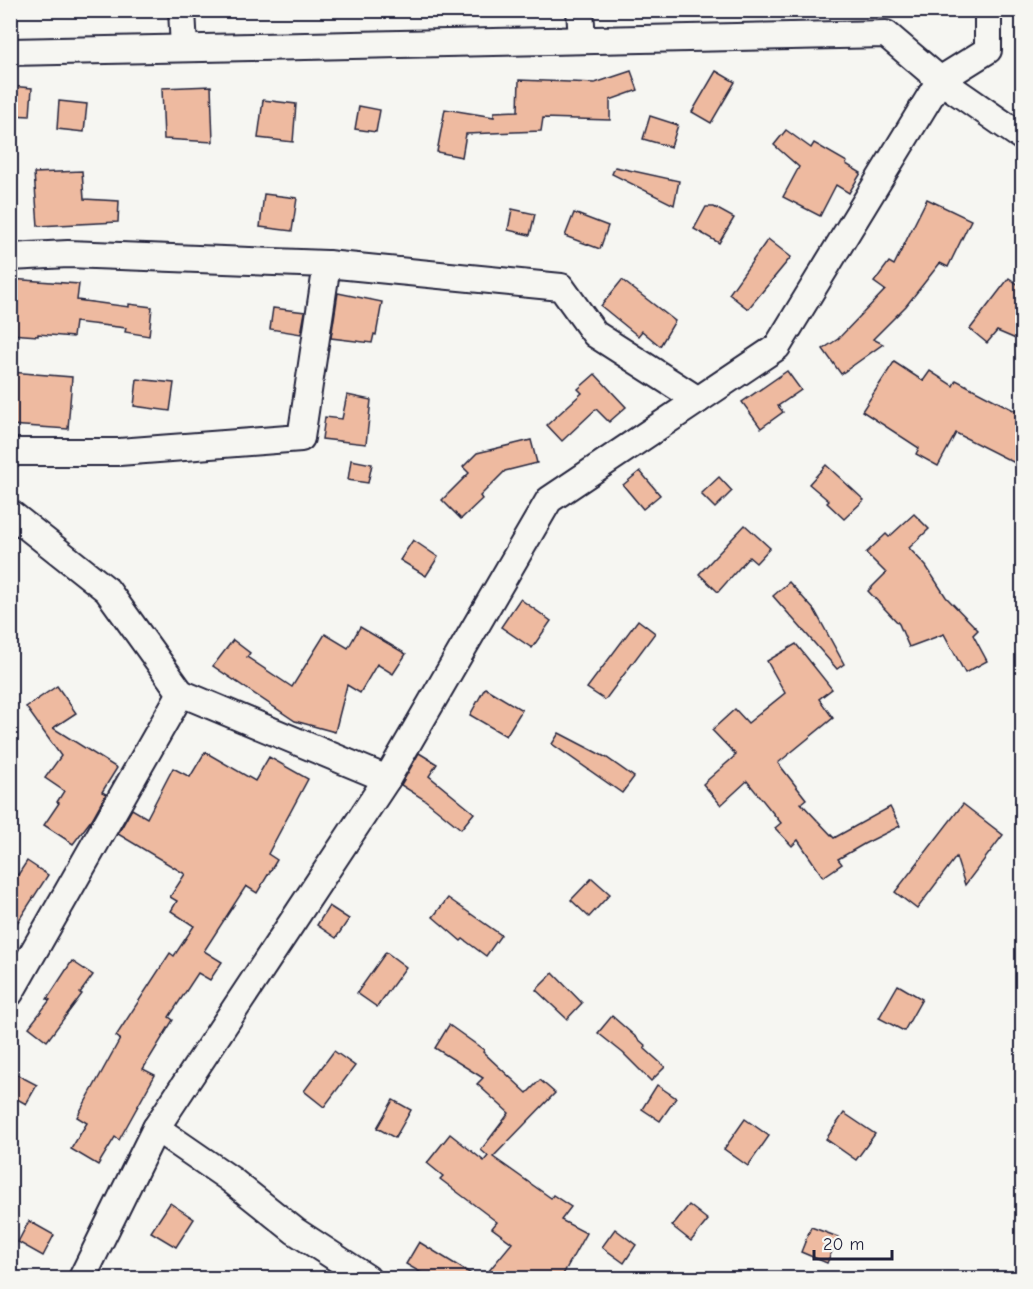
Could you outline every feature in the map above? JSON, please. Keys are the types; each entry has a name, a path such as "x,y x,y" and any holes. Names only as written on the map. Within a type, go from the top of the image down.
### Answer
{"street":[{"path":"182,10 184,48"},
{"path":"580,10 582,40"},
{"path":"82,1278 156,1128 387,779 549,500 777,347 940,80 988,50 988,10"},
{"path":"10,52 886,34 940,80 1023,137"},
{"path":"10,257 68,254 327,264 561,287 595,334 698,400"},
{"path":"10,452 119,452 300,438 327,264"},
{"path":"10,513 106,590 180,693 387,779"},
{"path":"10,993 180,693"},
{"path":"156,1128 230,1179 295,1231 367,1278"}],"building":[{"path":"631,71 638,90 610,100 610,120 543,118 541,131 466,134 462,157 437,152 445,109 494,117 494,112 518,111 519,80 595,83"},
{"path":"716,71 735,82 711,123 692,112"},
{"path":"10,86 32,88 30,116 10,115"},
{"path":"211,86 213,142 164,139 162,88"},
{"path":"263,100 296,104 293,142 258,138"},
{"path":"59,101 87,104 84,132 57,129"},
{"path":"359,106 380,110 376,132 355,129"},
{"path":"650,116 678,125 671,147 643,139"},
{"path":"786,130 811,148 814,143 861,173 849,193 836,185 820,216 783,197 799,167 774,145"},
{"path":"615,167 679,181 674,205 612,174"},
{"path":"82,171 84,199 119,201 118,222 38,226 34,173"},
{"path":"264,194 297,198 292,231 260,227"},
{"path":"927,199 971,220 948,267 940,263 906,306 873,339 883,344 841,374 823,349 838,339 885,290 874,282 889,262 894,265"},
{"path":"706,207 714,207 734,218 719,243 694,229"},
{"path":"512,209 535,214 530,235 508,230"},
{"path":"574,213 608,226 600,249 565,236"},
{"path":"768,239 791,257 748,309 729,294"},
{"path":"1009,278 1023,288 1023,342 997,331 987,343 970,329"},
{"path":"10,279 79,284 77,300 129,307 129,304 152,307 149,336 125,332 126,328 75,322 73,337 10,334"},
{"path":"622,280 675,321 660,346 642,331 638,336 601,306"},
{"path":"338,293 382,302 376,335 374,334 372,343 331,338"},
{"path":"273,308 305,312 301,334 270,329"},
{"path":"894,362 923,381 930,371 953,386 956,380 1023,415 1023,467 956,433 938,466 916,454 919,448 862,411"},
{"path":"787,371 801,390 778,406 783,412 761,428 742,402"},
{"path":"10,372 72,377 68,429 10,425"},
{"path":"595,374 626,407 609,422 596,409 562,441 547,425 582,393 578,389"},
{"path":"137,379 174,383 170,411 134,406"},
{"path":"347,395 371,400 366,444 322,439 325,417 342,419"},
{"path":"531,440 537,463 505,471 480,496 482,499 461,519 442,500 469,473 463,467 477,453"},
{"path":"351,460 372,464 368,483 348,480"},
{"path":"826,465 864,500 844,519 827,503 829,501 809,484"},
{"path":"640,471 660,495 643,509 623,485"},
{"path":"719,477 732,491 715,508 701,494"},
{"path":"914,514 929,529 909,548 926,566 946,597 978,630 973,635 987,661 965,673 944,634 909,647 899,624 868,591 886,573 866,553 886,534 889,537"},
{"path":"745,525 770,548 756,563 749,557 718,592 699,574"},
{"path":"413,540 438,557 426,576 400,560"},
{"path":"789,582 815,611 844,664 837,669 773,596"},
{"path":"520,599 551,621 532,648 501,627"},
{"path":"638,620 655,633 605,700 587,688"},
{"path":"360,627 406,654 393,674 377,664 360,693 347,685 335,732 295,721 213,666 233,640 250,653 247,657 292,687 325,634 348,648"},
{"path":"796,644 832,689 819,699 833,718 778,763 806,799 801,803 834,838 890,807 900,826 838,859 842,864 823,877 798,840 792,846 775,828 781,823 747,781 721,805 703,784 736,755 712,730 735,709 748,723 785,693 767,661"},
{"path":"57,686 76,713 53,728 117,768 102,792 106,794 92,819 73,844 44,825 64,791 45,778 61,756 26,707"},
{"path":"485,688 522,710 506,736 470,715"},
{"path":"559,733 607,758 634,777 622,793 552,744"},
{"path":"205,752 255,781 269,757 308,779 268,854 277,860 257,893 246,886 204,951 222,962 210,980 198,973 169,1017 173,1020 143,1069 155,1075 119,1140 115,1137 98,1165 71,1149 87,1123 77,1117 120,1039 116,1036 170,953 174,956 194,926 171,911 177,901 170,897 185,874 118,834 132,809 147,818 173,768 190,777"},
{"path":"419,753 437,764 429,776 474,813 461,829 425,800 401,785"},
{"path":"963,804 1003,835 965,885 956,857 917,909 895,892"},
{"path":"27,861 48,875 10,934 10,869 18,875"},
{"path":"592,878 610,894 589,917 571,900"},
{"path":"448,898 501,935 486,956 463,939 461,941 433,917"},
{"path":"329,906 349,919 336,938 317,925"},
{"path":"386,952 406,967 377,1007 357,993"},
{"path":"72,961 93,975 80,993 82,994 47,1041 29,1027 50,1000 47,999"},
{"path":"553,973 582,1003 567,1019 536,990"},
{"path":"898,985 922,999 904,1031 879,1018"},
{"path":"612,1016 646,1046 644,1048 665,1067 651,1081 623,1053 598,1033"},
{"path":"449,1025 484,1050 483,1052 527,1093 540,1080 555,1093 493,1157 551,1198 553,1195 571,1207 561,1220 586,1233 561,1278 483,1278 512,1243 492,1228 497,1222 440,1179 443,1176 427,1163 450,1134 484,1161 488,1156 481,1150 509,1113 477,1084 483,1078 435,1048"},
{"path":"334,1051 355,1066 324,1107 304,1091"},
{"path":"10,1071 37,1085 26,1104 10,1095"},
{"path":"657,1085 676,1098 660,1121 642,1109"},
{"path":"393,1100 411,1110 395,1138 377,1128"},
{"path":"844,1113 875,1134 856,1160 826,1139"},
{"path":"745,1119 769,1136 748,1166 724,1149"},
{"path":"170,1203 194,1219 176,1247 151,1232"},
{"path":"689,1205 708,1220 691,1241 672,1226"},
{"path":"29,1221 54,1235 43,1256 18,1242"},
{"path":"811,1227 838,1237 827,1263 801,1252"},
{"path":"615,1229 636,1245 624,1263 602,1247"},
{"path":"419,1242 478,1278 430,1278 406,1264"}]}
